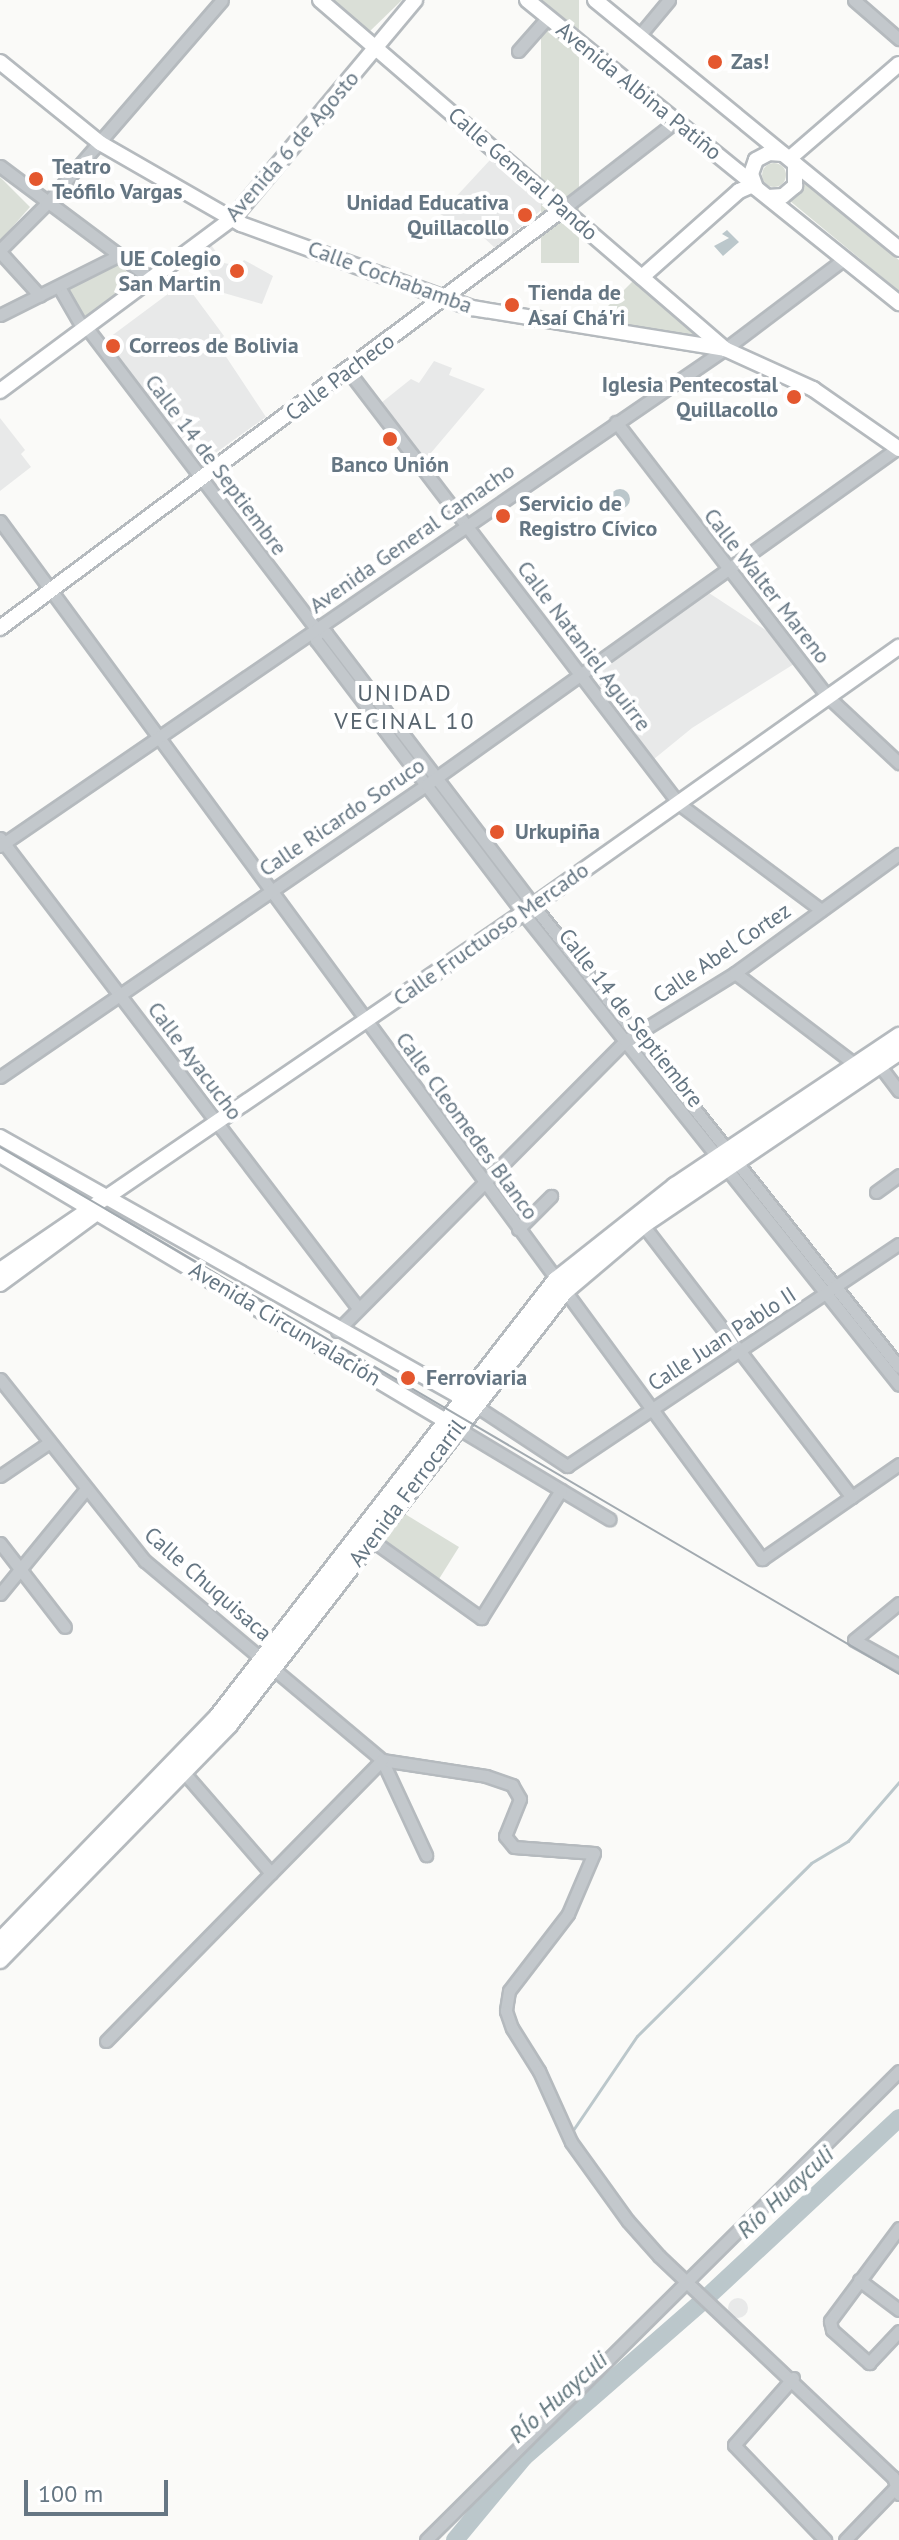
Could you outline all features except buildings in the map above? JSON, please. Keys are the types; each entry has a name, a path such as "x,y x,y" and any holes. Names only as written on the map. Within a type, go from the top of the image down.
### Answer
{"highway":[{"name":"Avenida Ferrocarril","path":"0,1960 180,1768 373,1541 468,1400 560,1286 637,1214 868,1065 899,1036"},
{"name":"Avenida Ferrocarril","path":"868,1065 899,1052"},
{"name":"Avenida Ferrocarril","path":"560,1286 725,1160"},
{"name":"Avenida Ferrocarril","path":"268,1663 451,1424"},
{"name":"Avenida Ferrocarril","path":"0,1941 180,1768"}],"main road":[{"name":"Calle General Pando","path":"320,0 725,349"},
{"name":"Avenida 6 de Agosto","path":"0,391 147,276 233,218 415,0"},
{"name":"Avenida Albina Patiño","path":"527,0 752,184"},
{"name":"Avenida Albina Patiño","path":"595,0 899,249"},
{"name":"Calle Cochabamba","path":"0,62 100,143 233,218 472,308 725,349 813,389 899,448"},
{"path":"789,159 899,64"},
{"path":"752,184 756,160 769,153 789,159"},
{"path":"768,197 790,192 797,179 789,159"},
{"path":"752,184 899,303"},
{"path":"642,277 739,191 752,184"},
{"name":"Calle Pacheco","path":"0,628 349,372 564,208"},
{"name":"Calle Fructuoso Mercado","path":"0,1270 105,1202 528,909 679,804 826,695 899,647"},
{"name":"Avenida Circunvalación","path":"0,1137 451,1424"},
{"name":"Avenida Circunvalación","path":"0,1155 105,1202 468,1400"},
{"name":"Calle Fructuoso Mercado","path":"0,1284 105,1202"}],"street":[{"path":"40,296 0,251 100,143 222,0"},
{"path":"639,36 669,0"},
{"path":"854,0 899,39"},
{"path":"518,51 548,17"},
{"name":"Calle Pacheco","path":"564,208 676,121"},
{"path":"0,166 46,204 147,276"},
{"path":"0,315 118,256"},
{"name":"Avenida General Camacho","path":"1,842 725,349 844,259"},
{"name":"Calle 14 de Septiembre","path":"59,287 83,326 316,629 326,633 431,782 625,1041 725,1160 829,1292 893,1361 899,1385"},
{"name":"Calle Nataniel Aguirre","path":"349,372 679,804 821,910"},
{"name":"Calle Walter Mareno","path":"616,422 826,695 899,763"},
{"name":"Calle Ricardo Soruco","path":"0,1077 267,890 431,782 899,448"},
{"name":"Calle Cleomedes Blanco","path":"0,521 267,890 762,1559 852,1497"},
{"name":"Calle Ayacucho","path":"1,842 358,1308"},
{"name":"Calle Abel Cortez","path":"337,1331 625,1041 735,973 899,854"},
{"name":"Calle 14 de Septiembre","path":"528,909 635,1034 725,1160"},
{"path":"735,973 868,1065 899,1091"},
{"path":"876,1192 899,1175"},
{"path":"518,1229 551,1196"},
{"path":"643,1225 739,1354 852,1497 899,1464"},
{"name":"Calle Juan Pablo II","path":"567,1466 739,1354 899,1244"},
{"name":"Calle Chuquisaca","path":"0,1379 145,1561 382,1760"},
{"name":"Avenida Circunvalación","path":"468,1400 567,1466"},
{"name":"Avenida Circunvalación","path":"451,1424 609,1519"},
{"path":"0,1476 50,1442"},
{"path":"0,1594 86,1489"},
{"path":"373,1541 481,1618 561,1490"},
{"path":"0,1543 65,1627"},
{"path":"899,1603 854,1640 899,1665"},
{"path":"382,1760 426,1855"},
{"path":"106,2041 382,1760"},
{"path":"382,1760 486,1776 512,1785 520,1799 505,1836 514,1847 594,1853 568,1914 509,1991 506,2011 571,2142 628,2221 685,2280 793,2378 896,2483 845,2540"},
{"path":"180,1768 271,1873"},
{"path":"426,2540 899,2071"},
{"path":"899,2228 830,2321 832,2330 869,2363 899,2331"},
{"path":"859,2280 899,2310"},
{"path":"793,2378 734,2445 825,2540"}],"shaded area":[{"path":"328,0 402,0 367,34"},
{"path":"541,0 579,0 579,263 541,263"},
{"path":"490,160 545,207 495,248 482,236 440,214"},
{"path":"774,163 782,167 786,175 782,183 774,187 766,183 762,175 766,167"},
{"path":"0,177 30,207 0,241"},
{"path":"805,183 899,260 899,291 790,201"},
{"path":"727,230 739,242 723,256 714,246 729,238 722,234"},
{"name":"UE Colegio San Martin","path":"209,242 224,263 239,266 244,260 273,276 262,304 224,293 196,252"},
{"path":"116,262 135,279 80,321 62,289"},
{"path":"635,279 694,330 696,336 591,323"},
{"path":"184,282 224,336 217,343 266,417 207,459 197,460 106,340"},
{"path":"434,361 452,368 449,375 485,389 425,460 381,403 411,379 419,383"},
{"path":"0,418 25,450 21,454 31,467 0,491"},
{"path":"620,489 627,492 630,499 627,506 620,509 613,506 610,499 613,492"},
{"path":"709,593 767,631 794,664 692,728 654,759 592,675"},
{"path":"405,1514 459,1547 439,1579 385,1541"},
{"path":"738,2298 745,2301 748,2308 745,2315 738,2318 731,2315 728,2308 731,2301"}],"waterway":[{"path":"571,2133 637,2036 811,1863 848,1841 899,1782"},
{"name":"RÍo Huayculi","path":"455,2540 524,2457 704,2300 899,2118"}],"tram line":[{"path":"0,1147 899,1674"}],"place":[{"name":"Zas!","path":"715,62"},
{"name":"Teatro Teófilo Vargas","path":"36,179"},
{"name":"Unidad Educativa Quillacollo","path":"525,215"},
{"name":"UE Colegio San Martin","path":"237,271"},
{"name":"Tienda de Asaí Chá'ri","path":"512,305"},
{"name":"Correos de Bolivia","path":"113,346"},
{"name":"Iglesia Pentecostal Quillacollo","path":"794,397"},
{"name":"Banco Unión","path":"390,439"},
{"name":"Servicio de Registro Cívico","path":"503,516"},
{"name":"Urkupiña","path":"497,832"},
{"name":"Ferroviaria","path":"408,1378"}],"district":[{"name":"UNIDAD VECINAL 10","path":"405,707"}],"water label":[{"name":"Río Huayculi","path":"785,2192"}]}
